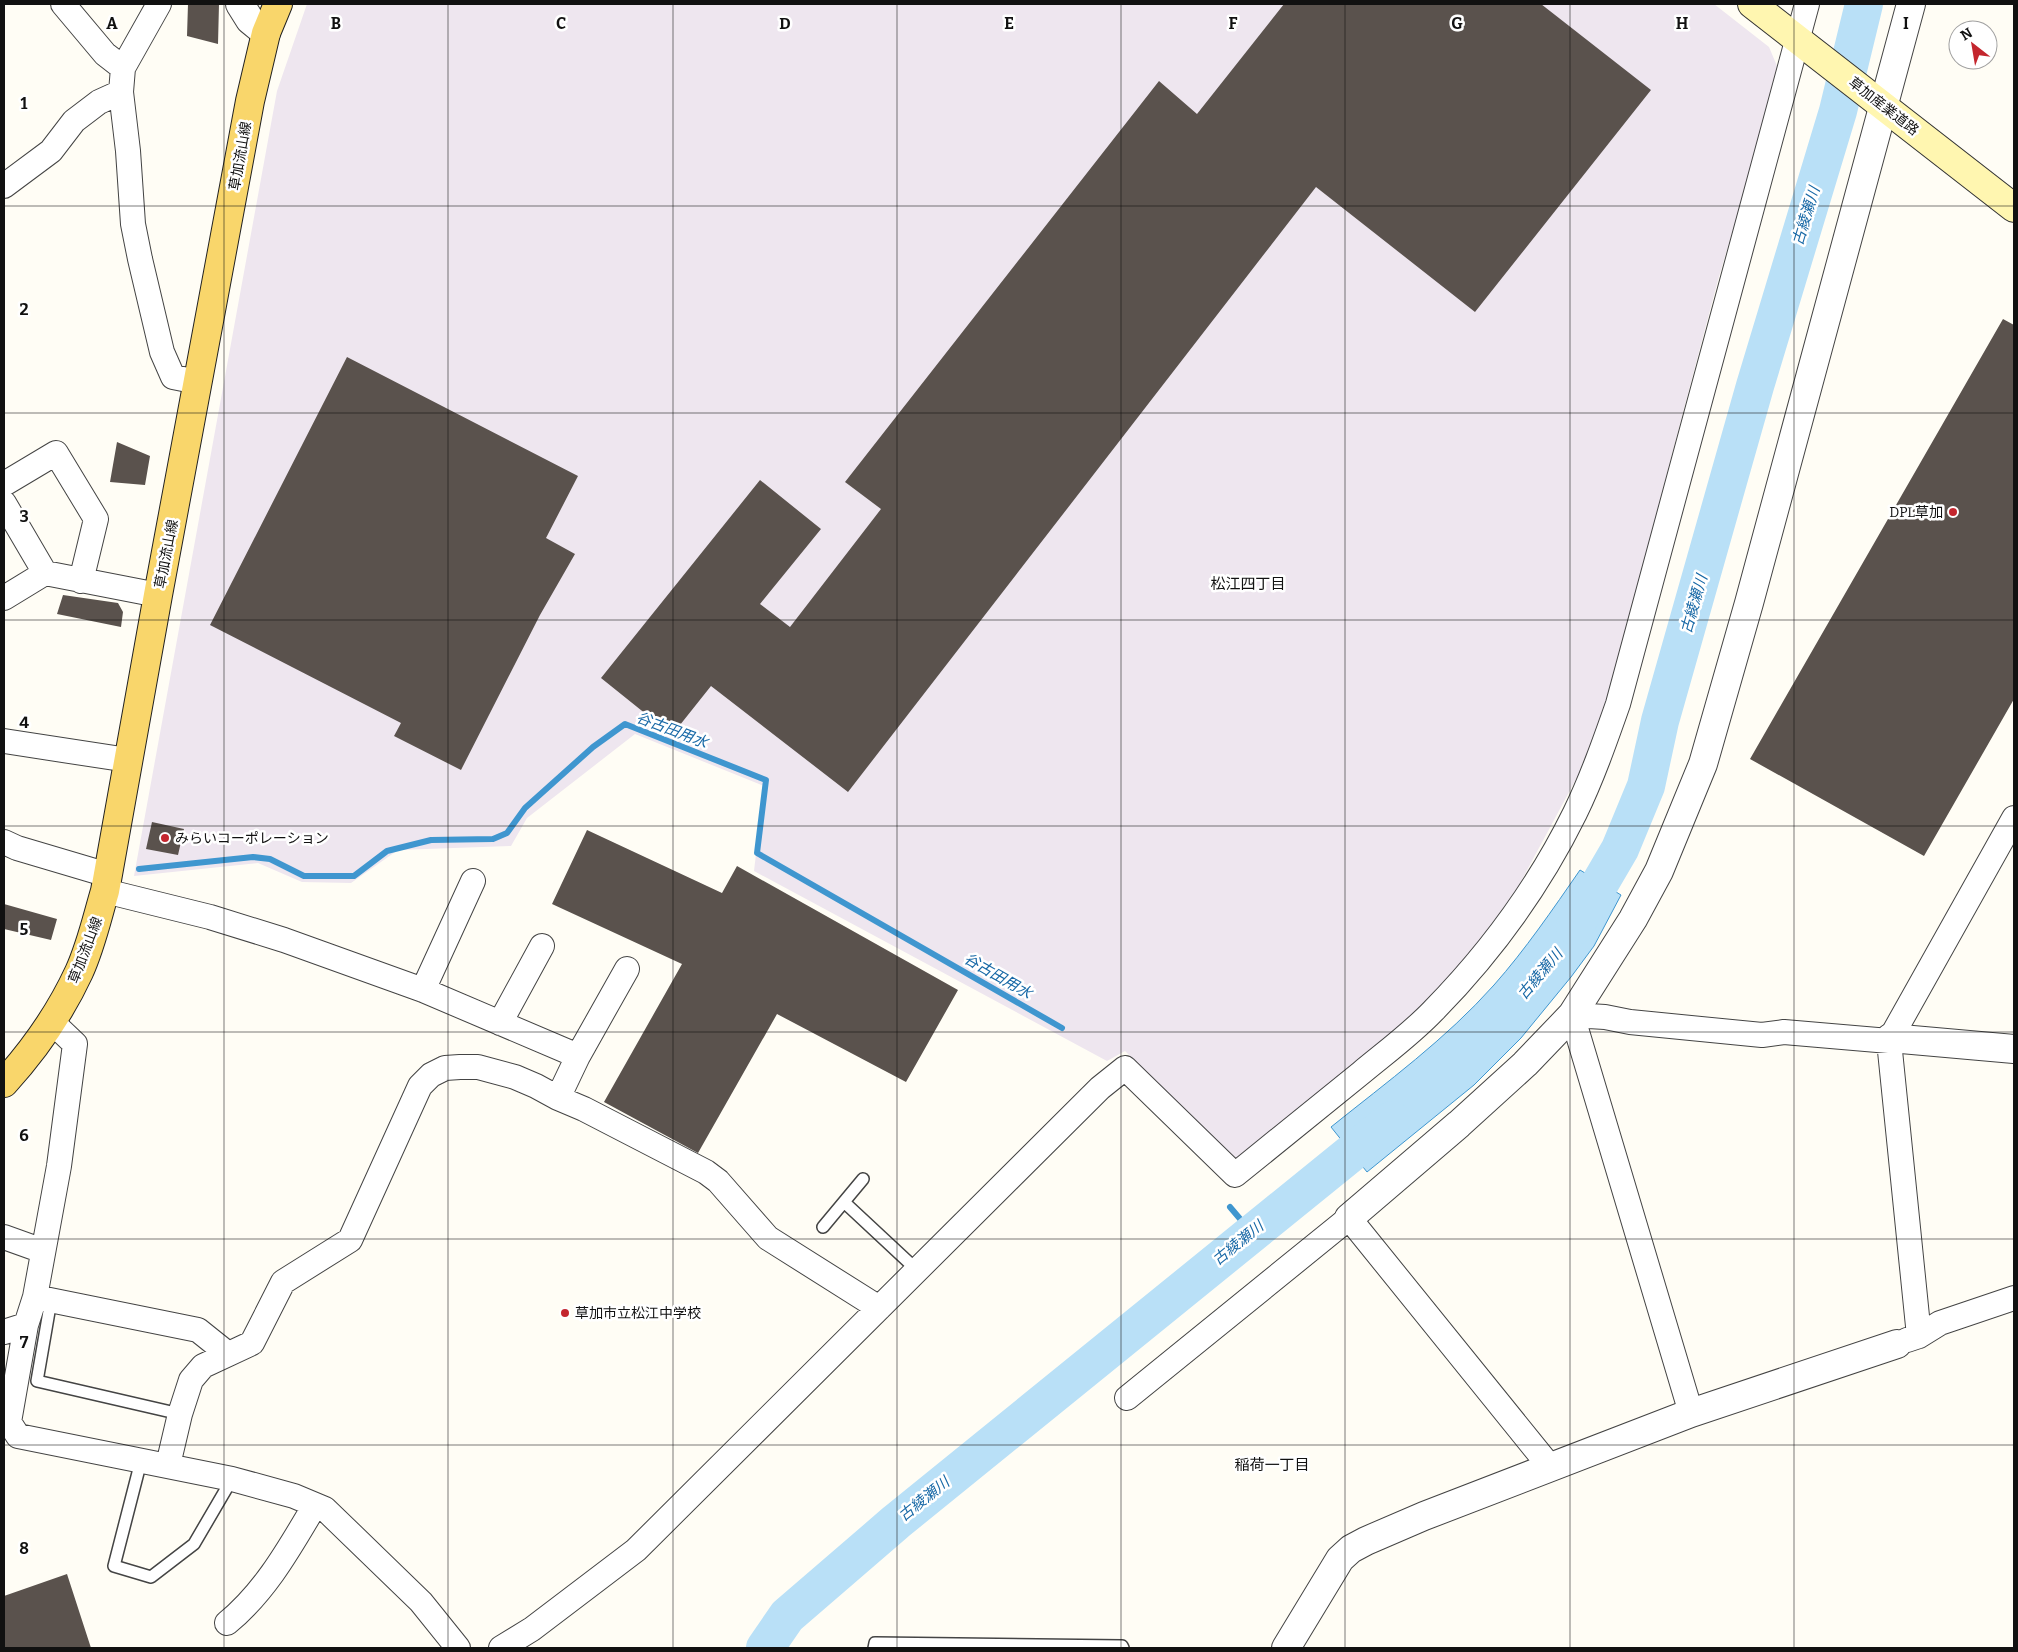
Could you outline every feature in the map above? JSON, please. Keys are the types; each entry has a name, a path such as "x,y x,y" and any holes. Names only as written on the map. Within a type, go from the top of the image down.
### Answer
{"main road":[{"name":"草加流山線","path":"4,1083 52,1022 79,971 92,936 106,883 250,101 266,33 278,4"},
{"name":"草加産業道路","path":"1752,4 2014,208"}],"street":[{"path":"63,4 105,54 123,68"},
{"path":"159,4 123,68 121,92 128,151 133,224 162,352 173,377 198,382"},
{"path":"240,4 250,20 266,33"},
{"path":"501,1648 532,1629 636,1550 1100,1088 1124,1068 1235,1175 1404,1038 1432,1012 1471,970 1514,916 1546,865 1575,813 1596,764 1618,704 1800,41 1807,4"},
{"path":"1127,1398 1349,1218 1459,1124 1524,1064 1572,1016 1633,919 1659,871 1703,764 1878,101 1911,4"},
{"path":"4,186 51,151 74,121 99,102 121,92"},
{"path":"4,484 56,453 96,519 81,581"},
{"path":"4,503 46,573"},
{"path":"4,598 46,573 158,595"},
{"path":"4,741 128,760"},
{"path":"1908,1340 1890,1040 2014,818"},
{"path":"4,842 106,883 284,940 423,990 578,1056"},
{"path":"423,990 473,881"},
{"path":"500,1023 542,946"},
{"path":"558,1098 578,1056 627,969"},
{"path":"1572,1016 1605,1017 1630,1022 1762,1035 1784,1032 2014,1049"},
{"path":"1572,1016 1691,1413"},
{"path":"52,1022 75,1044 59,1166 44,1251 43,1299 26,1325 9,1422 18,1436 232,1479 294,1496 325,1509 420,1602 458,1648"},
{"path":"168,1465 180,1414 191,1380 203,1366 252,1343 283,1282 350,1240 420,1086 431,1075 445,1068 478,1067 515,1076 584,1109 706,1172 718,1181 768,1238 879,1308"},
{"path":"1349,1218 1551,1468"},
{"path":"4,1237 44,1251"},
{"path":"1286,1648 1340,1559 1351,1549 1366,1541 1424,1516 1691,1413 1908,1340 1940,1323 2014,1298"},
{"path":"43,1299 198,1330 228,1354"},
{"path":"4,1332 26,1325"},
{"path":"227,1623 243,1610 264,1585 286,1554 315,1505"}],"lane":[{"path":"823,1227 863,1179"},
{"path":"844,1202 917,1270"},
{"path":"43,1299 37,1381 180,1414"},
{"path":"141,1461 114,1566 151,1577 194,1544 232,1479"},
{"path":"874,1648 874,1643 962,1646 1122,1646 1124,1648"}],"shaded area":[{"path":"307,4 1714,4 1769,47 1777,66 1753,162 1718,280 1596,742 1518,887 1460,968 1404,1027 1235,1160 1125,1051 1107,1061 754,871 764,786 635,734 527,818 511,846 398,850 351,883 302,882 258,863 134,876 277,91"}],"water":[{"path":"1580,870 1621,895 1594,946 1521,1038 1474,1085 1367,1172 1331,1127 1436,1042 1476,1005 1517,958"}],"building":[{"path":"188,4 219,4 218,44 187,36"},
{"path":"1284,4 1541,4 1651,90 1475,312 1316,187 848,792 711,686 672,735 601,678 760,480 821,529 760,604 790,627 881,509 845,482 1159,81 1197,114"},
{"name":"DPL草加","path":"2003,319 2014,325 2014,699 1924,856 1750,759"},
{"path":"347,357 578,476 546,538 575,554 540,615 461,770 394,736 401,723 210,625"},
{"path":"117,442 150,456 145,485 110,482"},
{"path":"63,595 118,603 123,612 121,627 57,614"},
{"path":"152,822 184,829 178,855 146,849"},
{"path":"587,830 722,893 737,866 958,990 906,1082 777,1014 698,1153 604,1102 682,964 552,904"},
{"path":"4,904 57,919 51,940 4,929"},
{"path":"67,1574 91,1648 4,1648 4,1596"}],"waterway":[{"name":"古綾瀬川","path":"1575,926 1620,849 1646,786 1660,721 1755,386 1838,111 1864,4"},
{"name":"谷古田用水","path":"139,869 253,857 270,859 304,876 354,876 387,851 431,840 493,839 507,833 525,808 593,747 625,724 766,780 757,853 1062,1028"},
{"name":"古綾瀬川","path":"765,1648 787,1616 896,1522 1392,1120"},
{"name":"谷古田用水","path":"1230,1207 1252,1233"}],"place":[{"name":"DPL草加","path":"1953,512"},
{"name":"みらいコーポレーション","path":"165,838"},
{"name":"草加市立松江中学校","path":"565,1313"}],"district":[{"name":"松江四丁目","path":"1248,584"},
{"name":"稲荷一丁目","path":"1272,1465"}]}
